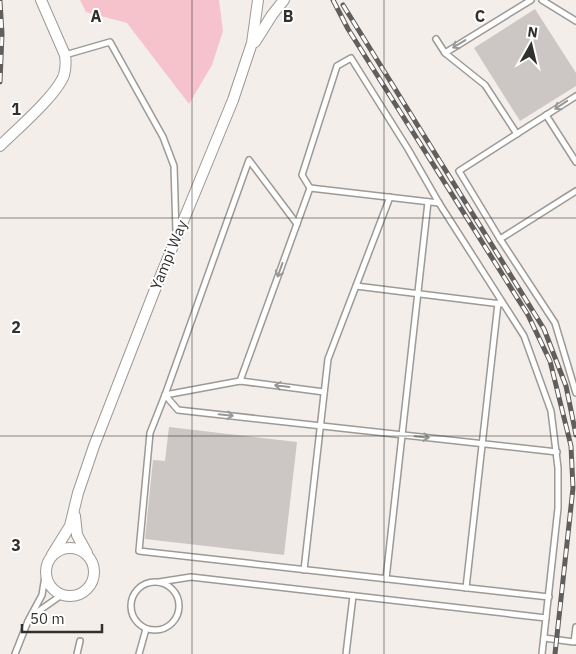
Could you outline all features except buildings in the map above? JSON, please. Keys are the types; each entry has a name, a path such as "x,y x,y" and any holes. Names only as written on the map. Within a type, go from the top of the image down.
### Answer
{"street":[{"path":"0,146 54,91 64,74 65,55 41,0"},
{"name":"Yampi Way","path":"46,570 52,555 70,526 94,446 233,100 255,29 258,0"},
{"path":"248,56 269,18 284,0"},
{"name":"Yampi Way","path":"63,594 79,594 90,585 94,569 91,559 77,535 75,510"},
{"path":"52,555 61,549 72,548 83,551 91,559"},
{"path":"46,570 50,585 63,594"}],"lane":[{"path":"445,53 531,0"},
{"path":"542,0 576,21"},
{"path":"436,39 445,53 485,85 517,134"},
{"path":"65,55 110,42 164,137 174,166 176,238"},
{"path":"310,188 302,175 337,66 351,58 501,304 524,336 551,411 557,452 558,508 542,654"},
{"path":"576,96 460,171 500,239 555,323 576,393"},
{"path":"546,115 576,162"},
{"path":"297,224 249,160 150,433 138,551 549,597"},
{"path":"310,188 439,203"},
{"path":"240,381 310,188"},
{"path":"500,239 576,191"},
{"path":"304,570 328,359 390,197"},
{"path":"386,579 428,202"},
{"path":"356,286 501,304"},
{"path":"466,588 482,444 501,304"},
{"path":"165,395 240,381 324,392"},
{"path":"165,395 178,410 557,452"},
{"name":"Yampi Way","path":"15,654 28,621 43,591 46,570"},
{"path":"159,582 173,590 178,597 179,605 175,620 162,630 154,631 146,629 135,620 132,614 131,600 139,588 145,584 191,577 546,618"},
{"name":"Yampi Way","path":"28,621 39,610 63,594"},
{"path":"346,654 352,596"},
{"path":"544,638 574,642 576,627"},
{"path":"139,654 146,629"},
{"path":"77,654 80,641"}],"shaded area":[{"path":"80,0 219,0 223,31 212,65 189,104 127,23 86,12"}],"railway":[{"path":"333,0 348,29 528,315 550,361 571,446 573,488 555,654"},
{"path":"0,1 2,34 0,82"},
{"path":"343,5 544,329 566,386 576,435"}]}
